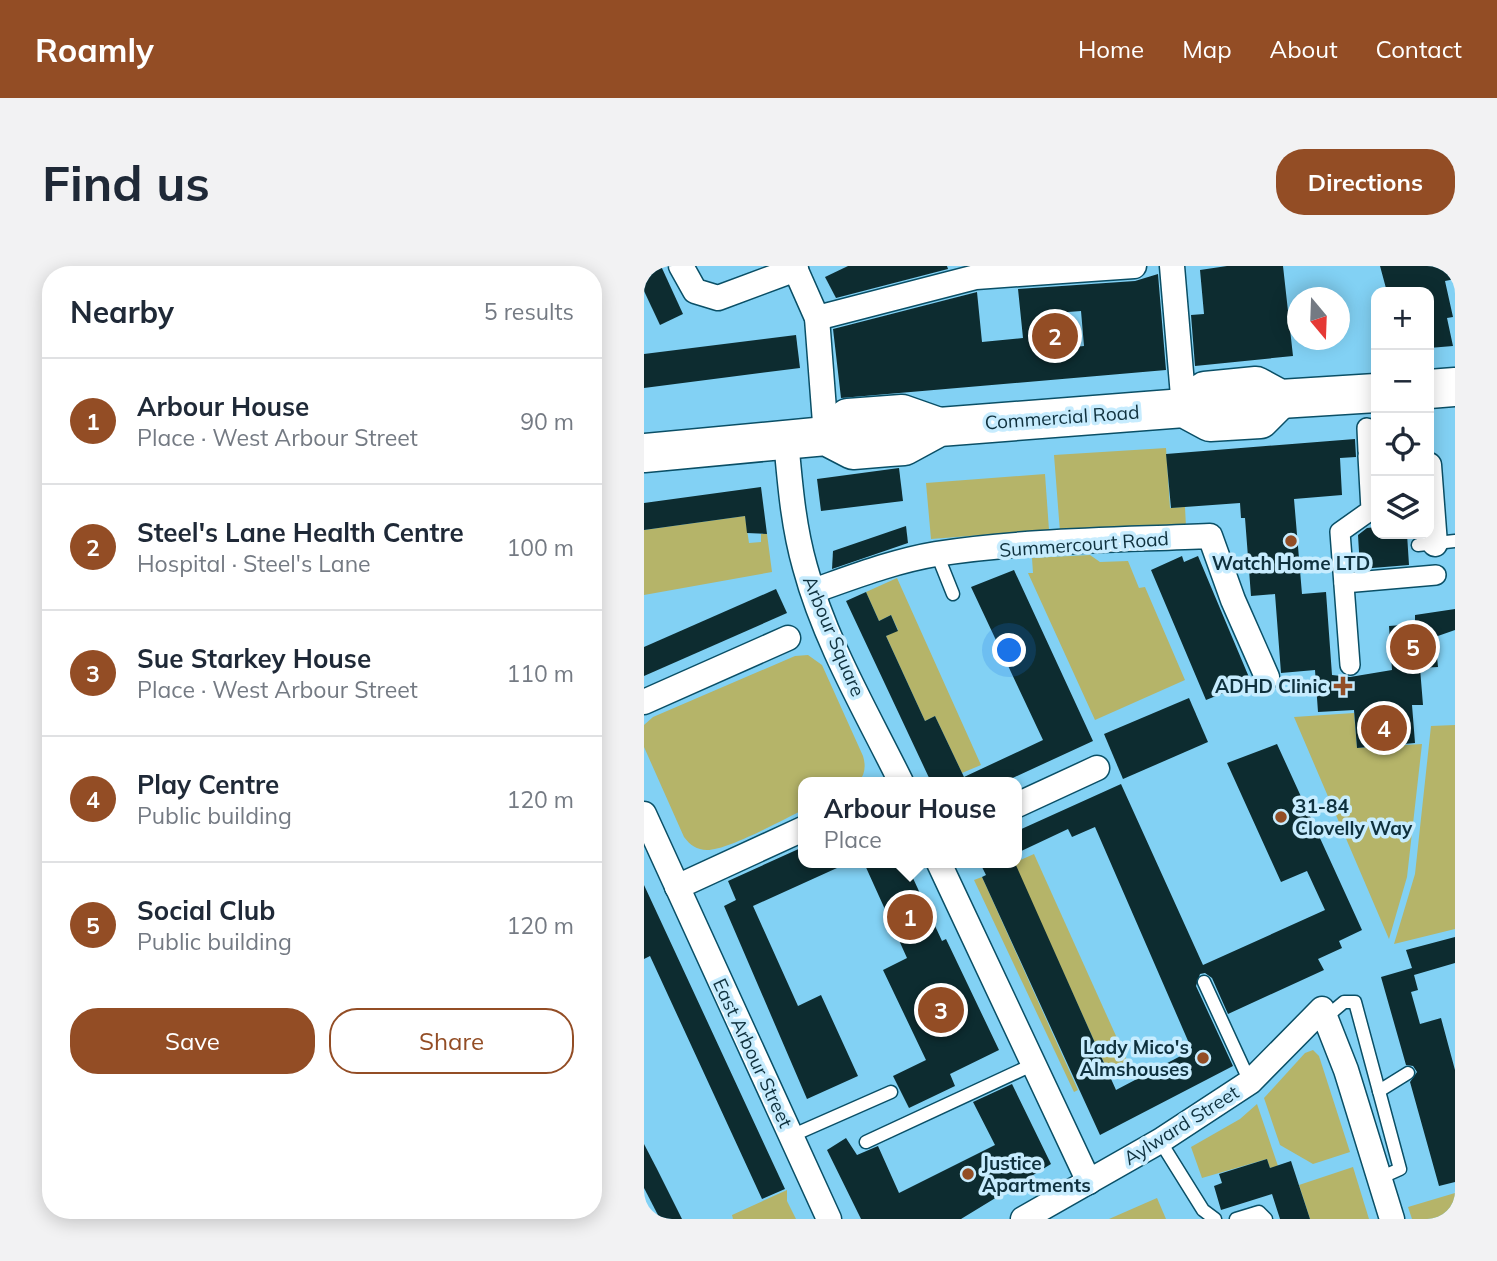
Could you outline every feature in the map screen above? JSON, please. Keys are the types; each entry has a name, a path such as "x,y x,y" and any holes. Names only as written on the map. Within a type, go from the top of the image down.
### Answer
{"highway":[{"path":"1434,389 1455,387"},
{"name":"Commercial Road","path":"644,453 826,436 853,450 896,446 939,427 1184,408 1210,422 1260,419 1280,399 1371,410"}],"street":[{"path":"681,266 695,291 718,298 795,268 817,318 826,436"},
{"path":"817,318 967,279 1134,266"},
{"path":"1172,266 1184,408"},
{"path":"1350,665 1340,531 1371,510 1368,453 1371,410"},
{"name":"Arbour Square","path":"786,440 794,522 813,591 824,622 899,777"},
{"path":"1430,476 1436,543"},
{"name":"Summercourt Road","path":"813,591 897,563 937,554 1056,544 1210,536 1233,600 1267,677"},
{"path":"1344,583 1436,575"},
{"path":"644,702 789,638"},
{"path":"1022,803 1097,768"},
{"path":"644,814 677,887 798,831"},
{"path":"941,868 1089,1182"},
{"name":"East Arbour Street","path":"677,887 829,1219"},
{"path":"1324,1013 1392,1219"},
{"name":"Aylward Street","path":"1023,1219 1160,1141 1250,1082 1324,1013"}],"lane":[{"path":"937,554 953,594"},
{"path":"1204,982 1250,1082"},
{"path":"1324,1013 1344,1002 1355,1002 1401,1169 1380,1178"},
{"path":"866,1142 1034,1064"},
{"path":"1379,1091 1408,1073"},
{"path":"791,1136 891,1092"},
{"path":"1160,1141 1203,1210 1215,1219"},
{"path":"1236,1219 1259,1212 1266,1219"}],"shaded area":[{"path":"1166,448 1170,508 1185,507 1186,527 1060,532 1054,455"},
{"path":"1045,474 1049,530 931,539 926,483"},
{"path":"745,516 749,543 761,542 761,534 767,534 772,572 644,595 644,530"},
{"path":"1090,555 1100,562 1128,561 1139,588 1145,587 1185,680 1095,720 1028,573 1033,573 1032,558"},
{"path":"897,578 981,765 962,773 935,716 925,721 886,636 898,630 891,615 879,621 866,592"},
{"path":"808,655 822,665 863,756 862,777 798,777 798,812 755,834 716,849 707,850 694,846 684,837 644,747 644,725 653,717 795,656"},
{"path":"1354,713 1357,748 1422,744 1407,877 1389,939 1294,717"},
{"path":"1455,725 1455,929 1394,944 1415,874 1431,726"},
{"path":"1034,854 1130,1067 1110,1076 1016,868 1022,868 1022,859"},
{"path":"982,877 1078,1090 1074,1092 974,880"},
{"path":"1313,1050 1319,1056 1350,1152 1313,1164 1280,1145 1264,1098 1305,1053"},
{"path":"1257,1104 1278,1166 1270,1168 1267,1159 1202,1178 1191,1147 1240,1119"},
{"path":"1353,1167 1369,1219 1310,1219 1299,1185"},
{"path":"787,1190 787,1201 796,1219 733,1219 732,1215"},
{"path":"1455,1193 1455,1219 1412,1219 1408,1207"},
{"path":"1157,1198 1166,1219 1109,1219"}],"building":[{"path":"644,266 661,266 683,314 660,325 644,291"},
{"path":"848,266 947,266 948,269 836,298 825,277"},
{"path":"1227,266 1283,266 1287,302 1287,350 1292,350 1293,356 1195,366 1191,315 1204,314 1200,270"},
{"path":"1380,266 1455,266 1455,279 1445,281 1453,317 1447,318 1453,346 1434,348 1434,287 1386,287"},
{"path":"1158,274 1166,370 841,398 833,329 977,292 982,342 1023,338 1018,289 1135,281","holes":["1081,311 1084,346 1046,350 1042,314"]},
{"path":"796,335 800,368 644,388 644,354"},
{"path":"1355,439 1356,457 1340,458 1342,495 1294,499 1302,594 1326,592 1332,675 1350,677 1392,670 1389,626 1415,624 1415,615 1455,609 1455,630 1435,637 1438,667 1420,668 1423,705 1412,705 1415,743 1357,748 1354,710 1318,712 1315,670 1281,673 1275,594 1251,596 1245,518 1241,518 1240,503 1171,508 1166,454"},
{"path":"899,468 903,501 821,511 817,479"},
{"path":"761,487 767,534 747,533 745,516 644,530 644,503"},
{"path":"906,526 908,543 832,569 833,551"},
{"path":"1371,528 1371,539 1407,539 1409,565 1360,569 1358,535"},
{"path":"1182,556 1184,562 1198,556 1251,682 1206,700 1151,570"},
{"path":"1014,570 1093,741 1015,777 964,777 1043,740 971,587"},
{"path":"776,589 787,613 644,676 644,647"},
{"path":"866,592 879,621 891,615 898,631 886,636 925,721 935,716 964,777 929,777 846,601"},
{"path":"1189,698 1208,742 1123,779 1104,734"},
{"path":"1277,744 1362,930 1339,941 1342,948 1318,959 1324,970 1228,1014 1212,978 1205,973 1200,974 1196,986 1233,1066 1100,1135 982,877 986,875 982,868 1017,868 1116,1090 1192,1050 1095,827 1072,837 1068,829 1022,851 1022,829 1121,784 1203,965 1325,910 1307,871 1281,882 1227,763"},
{"path":"798,849 798,868 837,868 753,906 798,1006 821,995 858,1076 807,1099 724,906 736,900 728,881"},
{"path":"866,868 908,868 942,941 946,939 999,1050 950,1074 955,1086 909,1108 893,1076 926,1060 883,970 907,958"},
{"path":"644,885 785,1189 762,1199 650,956 644,959"},
{"path":"1455,937 1455,963 1414,975 1418,990 1411,992 1420,1024 1441,1018 1455,1070 1455,1182 1439,1186 1410,1082 1417,1072 1413,1066 1406,1065 1381,977 1412,968 1406,950"},
{"name":"Justice Apartments","path":"1012,1084 1051,1164 961,1219 861,1219 827,1150 846,1138 857,1155 878,1146 899,1193 995,1145 973,1102"},
{"path":"644,1144 682,1219 660,1219 644,1188"},
{"path":"1267,1159 1270,1168 1291,1161 1310,1219 1280,1219 1272,1194 1221,1210 1214,1186 1222,1183 1219,1174"}],"place":[{"name":"Steel's Lane Health Centre","path":"1055,336"},
{"name":"Watch Home LTD","path":"1291,541"},
{"name":"Social Club","path":"1413,647"},
{"name":"ADHD Clinic","path":"1343,686"},
{"name":"Play Centre","path":"1384,728"},
{"name":"31-84 Clovelly Way","path":"1281,817"},
{"name":"Arbour House","path":"910,917"},
{"name":"Sue Starkey House","path":"941,1010"},
{"name":"Lady Mico's Almshouses","path":"1203,1058"},
{"name":"Justice Apartments","path":"968,1174"}]}
